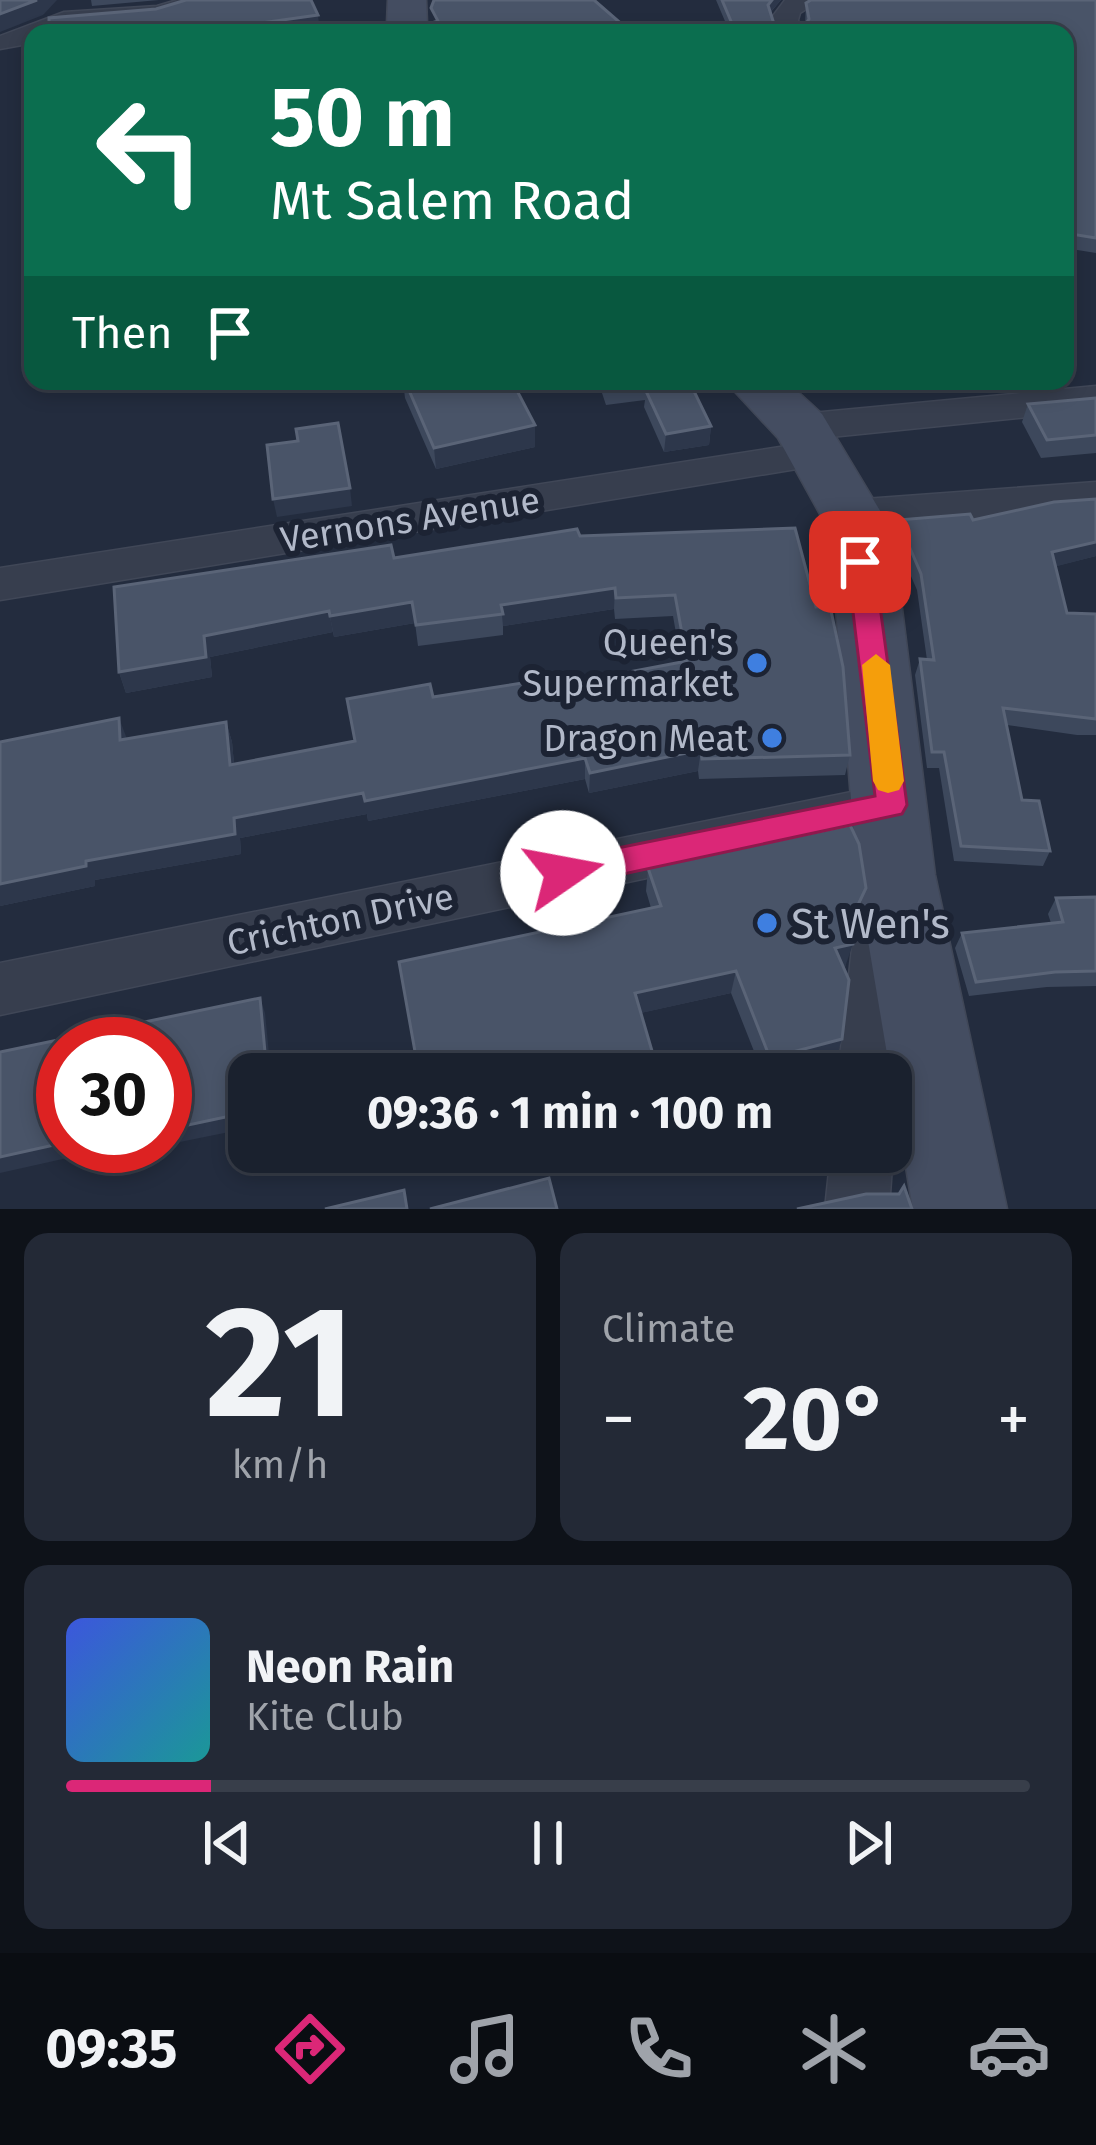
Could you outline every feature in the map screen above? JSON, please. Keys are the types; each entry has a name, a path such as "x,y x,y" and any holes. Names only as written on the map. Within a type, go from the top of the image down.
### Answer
{"street":[{"path":"54,24 121,14 139,17 205,0"},
{"path":"786,24 789,8 808,0"},
{"path":"8,43 24,36"},
{"path":"796,425 1096,398"},
{"path":"796,425 1096,496"},
{"path":"796,425 869,609 896,875 960,1209"},
{"name":"Vernons Avenue","path":"0,584 796,425"},
{"path":"870,1053 891,805"},
{"name":"Crichton Drive","path":"0,988 891,805"},
{"path":"857,1209 860,1173"}],"building":[{"path":"0,0 37,0 0,14"},
{"path":"186,0 311,0 318,15 254,24 49,24 49,18 156,9"},
{"path":"434,0 594,0 622,24 428,24 438,21 431,8"},
{"path":"722,0 772,0 768,5 774,24 732,24"},
{"path":"1096,0 1096,238 1074,234 1074,24 806,24 806,3"},
{"path":"409,390 517,390 535,425 434,448"},
{"path":"645,390 693,390 711,426 666,434"},
{"path":"1096,398 1096,435 1047,440 1028,404"},
{"path":"338,423 350,488 273,499 267,445 298,441 296,429"},
{"path":"1096,499 1096,542 1052,552 1067,613 1096,614 1096,719 1003,708 1022,800 1039,801 1050,851 961,846 944,752 932,752 920,659 934,660 921,574 898,520 970,514 973,520 1054,502"},
{"path":"795,528 816,607 830,606 843,667 850,755 702,759 701,750 590,773 585,758 365,801 363,793 234,818 235,834 86,861 86,866 0,884 0,742 119,718 120,740 226,722 230,765 355,741 347,699 430,684 433,697 548,679 550,687 687,661 675,595 616,598 615,588 501,605 503,614 416,625 412,602 330,616 329,611 204,636 206,657 119,672 114,587 391,545 394,558 577,529 580,536"},
{"path":"850,825 859,844 866,888 857,907 853,944 835,948 849,980 842,1039 789,1053 768,1053 736,971 635,993 653,1053 415,1053 399,962 661,906 648,868"},
{"path":"1096,897 1096,971 976,982 962,933 1063,922 1056,898"},
{"path":"260,998 265,1053 228,1053 228,1116 192,1124 192,1017 169,1017"},
{"path":"36,1045 36,1149 0,1157 0,1052"},
{"path":"549,1178 557,1209 430,1209"},
{"path":"904,1186 912,1209 797,1209 866,1194 899,1194"},
{"path":"404,1190 407,1209 325,1209"}],"slow traffic":[{"path":"876,665 888,781"}],"place":[{"name":"Queen's Supermarket","path":"757,663"},
{"name":"Dragon Meat","path":"772,738"},
{"name":"St Wen's","path":"767,923"}],"route":[{"path":"563,873 891,805 860,562"}]}
